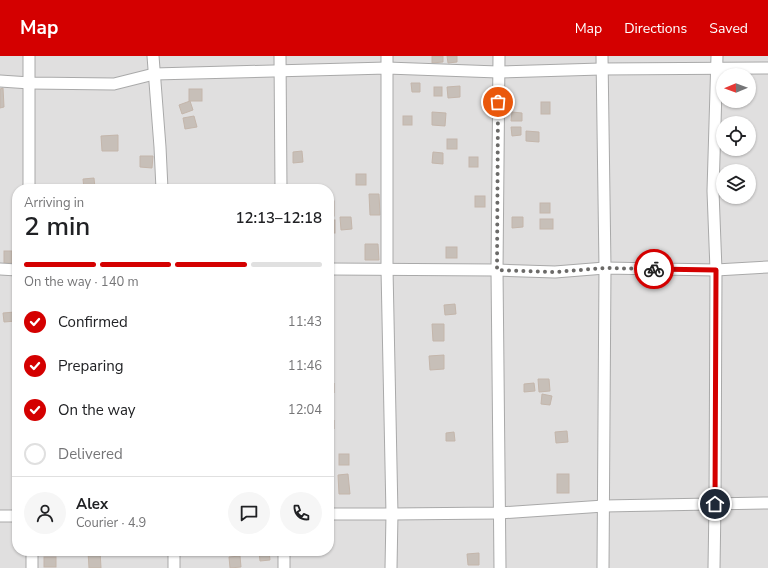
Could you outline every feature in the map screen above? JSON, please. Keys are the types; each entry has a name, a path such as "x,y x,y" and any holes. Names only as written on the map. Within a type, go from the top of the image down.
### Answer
{"street":[{"path":"29,56 29,184"},
{"path":"153,56 162,184"},
{"path":"280,56 281,184"},
{"path":"387,56 387,269 392,514 391,568"},
{"path":"499,56 497,270 500,568"},
{"path":"602,56 605,268 603,568"},
{"path":"716,56 717,68"},
{"path":"0,81 30,83 114,84 154,74 387,68 498,72 716,68"},
{"path":"756,68 768,68"},
{"path":"714,568 716,270 713,190 716,98"},
{"path":"334,269 497,270 555,272 605,268 716,270 768,267"},
{"path":"0,269 12,270"},
{"path":"334,514 499,513 604,506 768,503"},
{"path":"0,516 12,516"},
{"path":"32,556 32,568"},
{"path":"174,556 174,568"},
{"path":"284,556 284,568"}],"shaded area":[{"path":"0,56 768,56 768,568 0,568"}],"building":[{"path":"432,56 443,56 443,62 432,63"},
{"path":"447,56 457,56 457,62 448,63"},
{"path":"411,83 420,83 420,92 412,92"},
{"path":"460,86 460,97 448,98 447,87"},
{"path":"434,87 442,87 442,96 434,96"},
{"path":"3,88 4,107 0,108 0,89"},
{"path":"189,89 202,89 202,101 189,101"},
{"path":"190,101 193,110 182,114 179,105"},
{"path":"541,102 550,102 550,114 541,114"},
{"path":"432,112 446,113 445,126 432,125"},
{"path":"512,112 522,113 522,121 511,121"},
{"path":"194,116 197,127 185,129 183,118"},
{"path":"403,116 412,116 412,125 403,125"},
{"path":"511,127 521,127 521,135 512,136"},
{"path":"526,131 539,132 539,142 526,141"},
{"path":"118,135 118,151 102,151 101,136"},
{"path":"447,139 457,139 457,149 447,149"},
{"path":"302,151 303,162 293,163 293,152"},
{"path":"433,152 443,153 443,164 432,163"},
{"path":"140,156 153,156 152,168 140,167"},
{"path":"469,157 478,157 478,167 469,167"},
{"path":"356,174 366,174 366,185 356,185"},
{"path":"94,178 95,184 84,184 83,179"},
{"path":"369,194 379,194 380,215 370,215"},
{"path":"475,196 485,196 485,207 475,207"},
{"path":"540,203 550,203 550,213 540,213"},
{"path":"340,217 351,217 352,229 341,230"},
{"path":"512,217 523,217 523,227 512,228"},
{"path":"540,219 553,219 553,229 540,229"},
{"path":"334,220 335,220 334,233"},
{"path":"365,244 378,244 379,260 365,260"},
{"path":"446,247 457,247 457,258 446,258"},
{"path":"4,251 12,251 12,263 4,263"},
{"path":"455,304 456,314 445,315 444,305"},
{"path":"12,312 12,321 4,322 3,313"},
{"path":"432,324 444,324 444,341 433,341"},
{"path":"444,355 444,369 430,370 429,356"},
{"path":"538,379 549,379 550,391 539,392"},
{"path":"534,383 535,391 524,392 524,384"},
{"path":"542,394 552,396 550,405 541,404"},
{"path":"567,431 568,442 556,443 555,432"},
{"path":"454,432 455,441 446,441 446,433"},
{"path":"339,454 349,454 349,465 339,465"},
{"path":"348,474 350,494 339,494 338,475"},
{"path":"557,474 569,474 569,493 557,493"},
{"path":"479,553 479,565 468,565 467,554"},
{"path":"88,556 100,556 101,568 89,568"},
{"path":"240,556 241,567 230,568 229,557"},
{"path":"260,556 270,556 270,560 260,561"},
{"path":"44,557 56,557 56,567 44,567"}],"way so far":[{"path":"498,102 497,270 555,272 605,268 654,269"}],"route":[{"path":"654,269 716,270 715,504"}]}
